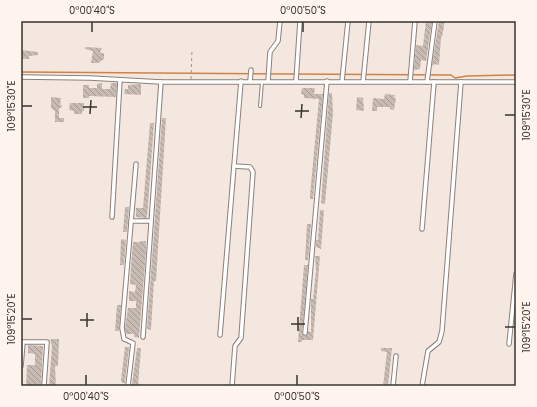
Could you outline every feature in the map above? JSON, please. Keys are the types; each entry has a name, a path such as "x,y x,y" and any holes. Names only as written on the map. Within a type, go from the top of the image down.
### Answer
{"street":[{"path":"268,79 270,52 278,41 280,21"},
{"path":"296,80 300,21"},
{"path":"342,81 348,21"},
{"path":"363,79 368,21"},
{"path":"410,80 415,21"},
{"path":"427,81 435,21"},
{"path":"250,79 251,70"},
{"path":"21,78 161,82 241,81 250,79 262,81 268,79 327,81 363,79 434,82 516,82"},
{"path":"112,217 120,80"},
{"path":"220,335 241,81"},
{"path":"305,333 327,81"},
{"path":"143,337 161,82"},
{"path":"422,229 434,82"},
{"path":"422,386 428,350 439,342 442,331 461,82"},
{"path":"128,386 134,343 122,337 122,328 136,164"},
{"path":"232,386 235,346 241,338 253,172 250,167 234,166"},
{"path":"131,221 150,221"},
{"path":"509,344 516,274"},
{"path":"21,366 23,342 47,342 44,386"},
{"path":"393,386 396,356"}],"lane":[{"path":"260,106 262,81"}],"path":[{"path":"191,79 192,49"}],"building":[{"path":"426,21 432,21 426,61 421,60 420,69 414,70 416,45 423,46"},
{"path":"439,21 444,21 444,26 441,37 439,65 434,64 434,66 432,65"},
{"path":"85,47 102,48 100,53 104,53 104,59 98,63 91,63 93,51 85,49"},
{"path":"21,50 38,52 38,55 29,56 29,59 21,59"},
{"path":"102,83 102,89 110,89 111,83 117,83 116,97 89,96 89,98 83,98 83,85 89,85 89,88 97,88 97,84"},
{"path":"141,84 141,95 124,94 125,89 128,89 128,85"},
{"path":"302,88 315,88 314,94 323,94 313,199 310,199 310,195 319,99 304,98 304,95 301,94"},
{"path":"329,93 332,93 333,113 325,204 321,203"},
{"path":"385,94 395,95 394,110 390,109 390,107 377,107 377,111 372,111 373,98 384,99"},
{"path":"51,97 61,98 60,105 62,105 61,108 59,108 59,118 64,118 64,122 55,122 55,111 51,108"},
{"path":"357,97 363,98 364,111 356,110"},
{"path":"70,103 84,103 84,111 82,111 82,114 74,114 74,111 69,110"},
{"path":"162,118 166,118 156,281 154,281 151,330 147,329"},
{"path":"150,123 154,123 147,218 136,217 136,208 143,208"},
{"path":"125,207 129,207 127,232 123,232"},
{"path":"320,210 324,210 321,249 316,247 316,240 318,240"},
{"path":"307,224 311,224 308,260 305,260"},
{"path":"121,239 126,240 124,265 120,265"},
{"path":"146,241 146,250 139,338 134,337 134,334 126,334 125,328 128,308 136,308 136,301 129,301 129,291 135,292 136,285 130,284 133,242"},
{"path":"315,256 320,256 313,340 302,340 302,342 298,342 304,265 308,265 302,334 306,336 308,331 311,332 311,299 313,299 316,271"},
{"path":"117,305 121,305 119,331 115,331"},
{"path":"59,339 58,366 55,366 56,386 49,386 52,346 50,340"},
{"path":"28,345 43,346 41,386 26,386 27,365 35,365 35,354 28,353"},
{"path":"125,347 129,347 125,383 122,383 121,380"},
{"path":"137,348 141,348 138,386 133,386 132,384"},
{"path":"381,348 392,348 388,386 383,386 387,352 381,351"}],"waterway":[{"path":"21,72 451,75 455,78 467,76 516,75"}]}
